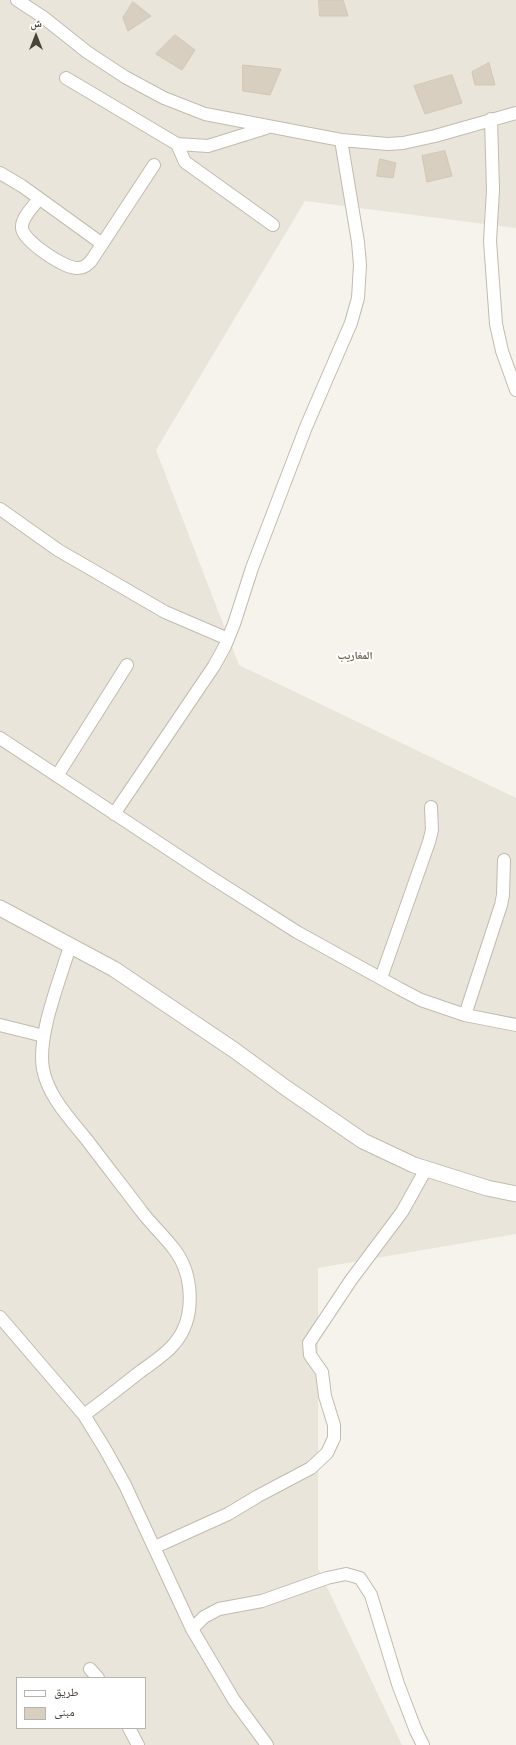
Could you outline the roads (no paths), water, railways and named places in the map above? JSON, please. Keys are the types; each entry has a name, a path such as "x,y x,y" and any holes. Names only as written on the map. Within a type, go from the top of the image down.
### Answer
{"street":[{"path":"17,0 43,17 93,56 125,76 164,98 205,114 341,140 375,144 403,143 516,113"},
{"path":"66,78 177,144 208,146 268,127"},
{"path":"491,119 493,190 490,241 496,324 502,351 516,390"},
{"path":"114,814 214,666 228,639 257,554 306,427 351,323 358,298 360,272 358,242 341,140"},
{"path":"177,144 185,162 273,225"},
{"path":"39,199 24,218 22,228 28,239 64,265 79,268 86,266 154,165"},
{"path":"0,173 101,243"},
{"path":"0,509 58,550 165,612 228,639"},
{"path":"57,776 127,665"},
{"path":"0,738 114,814 297,932 421,1000 465,1015 516,1025"},
{"path":"381,978 429,842 432,830 431,807"},
{"path":"465,1015 501,905 503,894 504,860"},
{"path":"0,908 127,978 234,1050 347,1131 378,1149 426,1169 480,1186 516,1194"},
{"path":"70,946 44,1036 42,1052 46,1082 54,1096 150,1221 174,1249 182,1263 190,1295 190,1308 183,1331 174,1344 84,1416"},
{"path":"0,1025 44,1036"},
{"path":"155,1547 228,1514 258,1496 311,1468 327,1453 334,1438 334,1425 325,1396 322,1372 310,1355 309,1343 351,1280 402,1212 426,1169"},
{"path":"0,1317 84,1416 105,1449 125,1485 155,1547 192,1629 234,1700 267,1745"},
{"path":"192,1629 204,1618 219,1609 262,1601 327,1578 346,1574 360,1578 371,1595 398,1684 423,1745"},
{"path":"130,1729 138,1745"}],"district":[{"name":"المغاريب","path":"355,657"}]}
